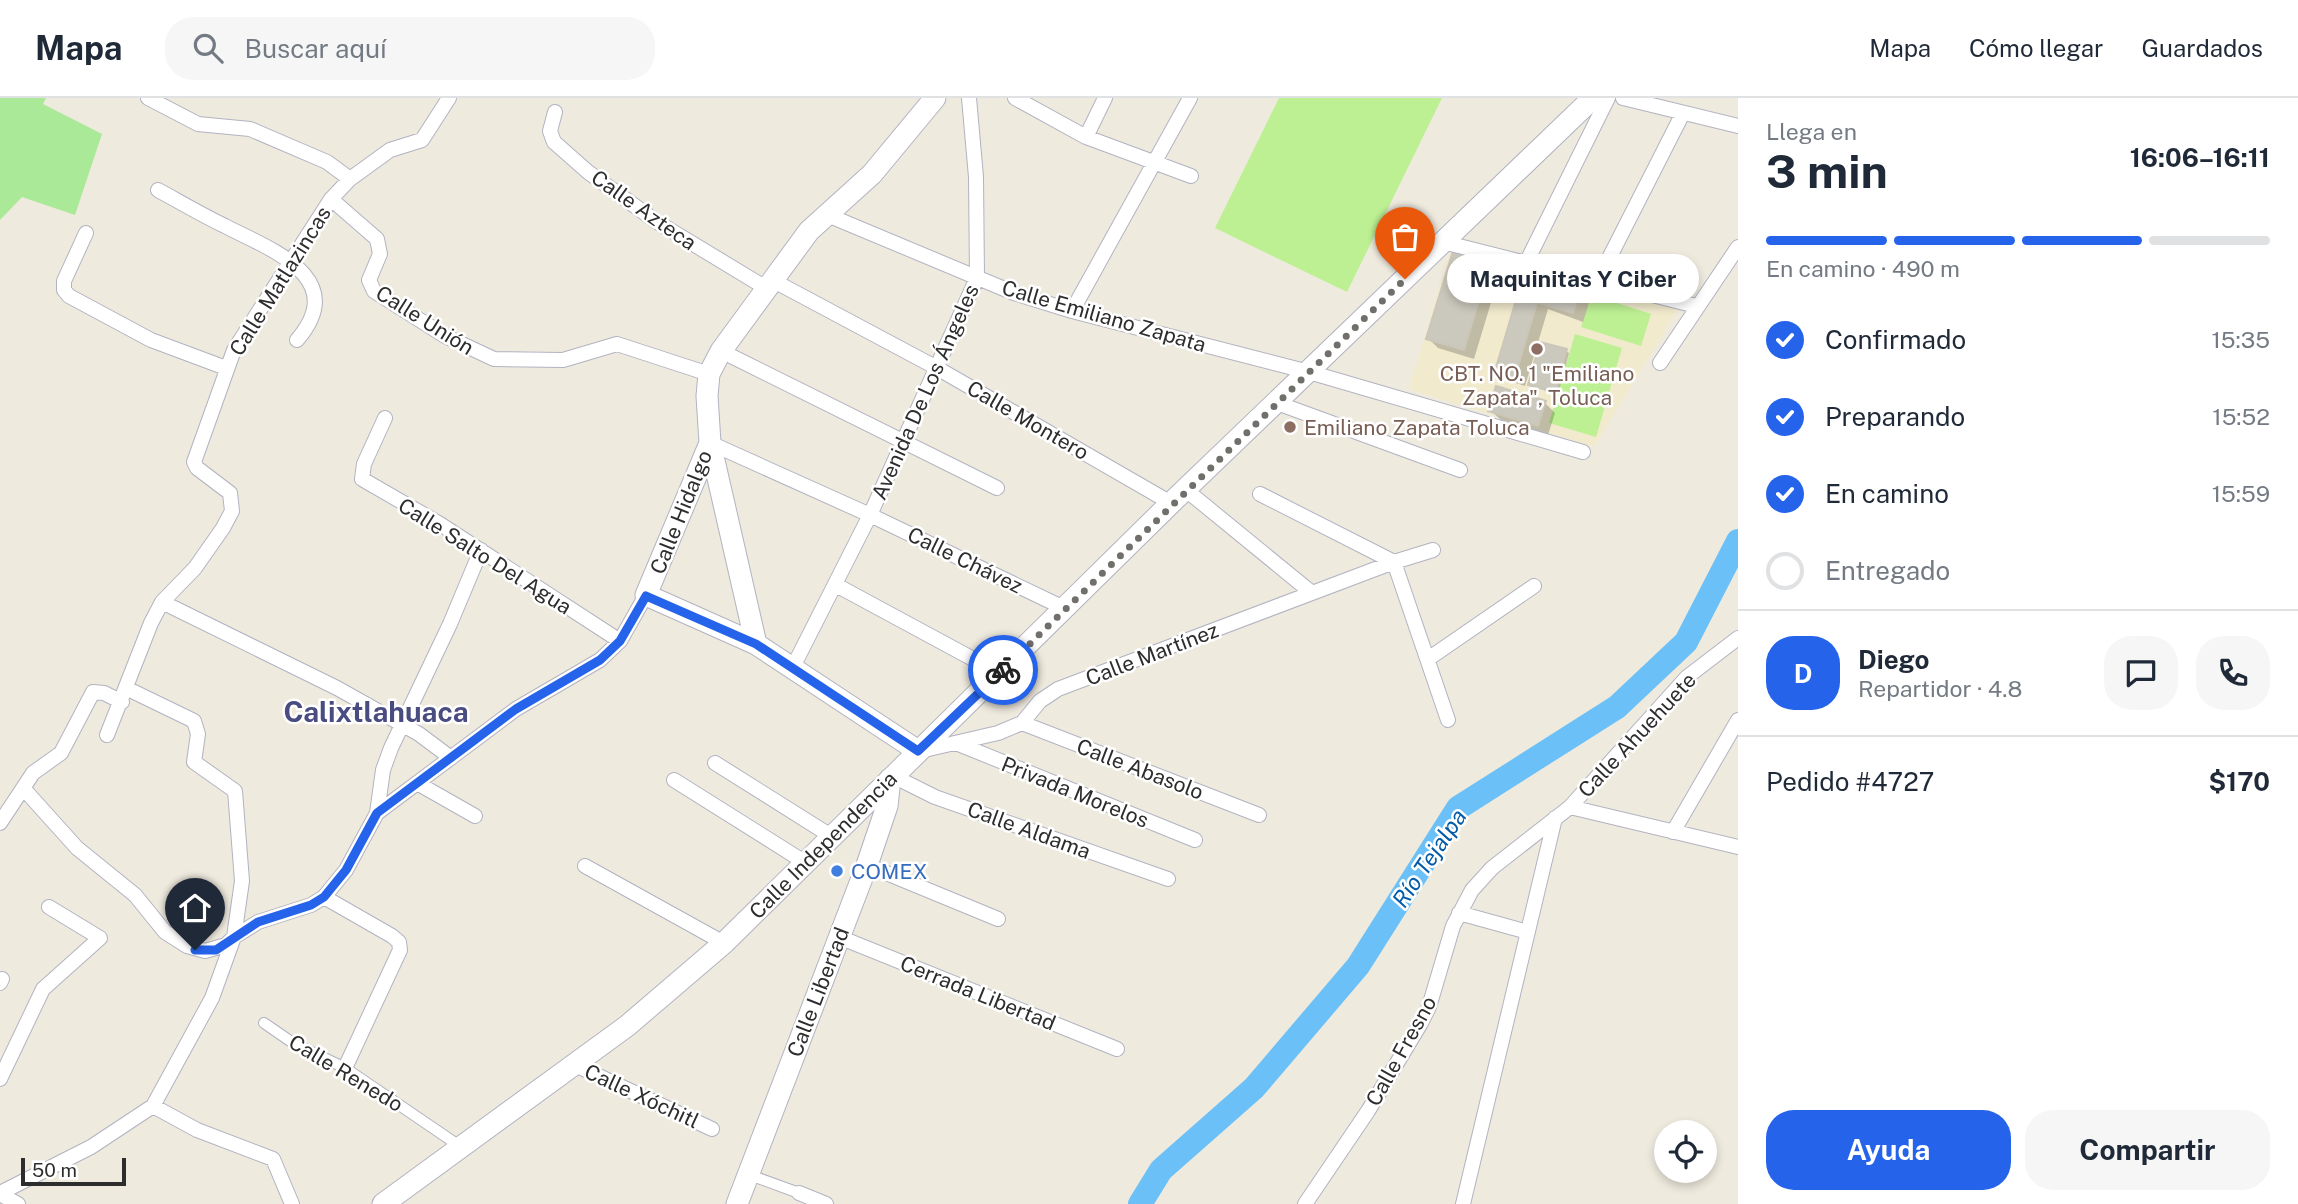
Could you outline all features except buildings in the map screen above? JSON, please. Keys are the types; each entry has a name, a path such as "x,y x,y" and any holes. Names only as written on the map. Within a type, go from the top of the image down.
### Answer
{"main road":[{"name":"Calle Hidalgo","path":"646,596 710,443 707,396 709,374 721,351 769,284 825,214 872,174 935,98"},
{"name":"Calle Independencia","path":"383,1204 627,1026 724,943 1179,496 1592,98"},
{"path":"710,443 756,644"},
{"path":"646,596 756,644 918,751"},
{"name":"Calle Libertad","path":"737,1204 867,865 887,806 891,777"}],"street":[{"path":"148,98 198,124 250,129 327,162 350,179"},
{"name":"Calle Matlazincas","path":"162,602 195,568 232,510 230,493 197,468 194,462 226,368 248,325 331,199 350,179 390,150 422,140 449,98"},
{"name":"Avenida De Los Ángeles","path":"793,667 870,515 977,278 976,177 969,98"},
{"path":"1015,98 1086,137 1191,176"},
{"path":"1086,137 1105,98"},
{"path":"1072,311 1190,98"},
{"path":"1526,263 1608,98"},
{"path":"1623,98 1738,126"},
{"name":"Calle Azteca","path":"555,112 550,131 554,142 588,172 657,222 769,284"},
{"path":"1598,282 1684,113"},
{"path":"158,190 291,259 313,291 314,305 309,326 297,341"},
{"name":"Calle Unión","path":"331,199 377,239 380,254 369,280 374,290 445,336 484,356 563,360 617,344 709,374"},
{"name":"Calle Emiliano Zapata","path":"825,214 977,278 1072,311 1309,372 1583,452"},
{"path":"86,233 64,281 64,290 69,296 151,340 226,368"},
{"path":"1443,242 1696,306"},
{"path":"1660,363 1738,247"},
{"name":"Calle Montero","path":"769,284 937,368 1179,496 1312,593"},
{"path":"721,351 901,443 997,488"},
{"path":"1277,403 1460,470"},
{"name":"Calle Salto Del Agua","path":"385,418 363,464 362,479 481,550 620,641"},
{"name":"Calle Chávez","path":"710,443 870,515 1066,609"},
{"path":"1260,494 1394,562 1448,720"},
{"path":"377,813 383,770 401,724 450,624 481,550"},
{"name":"Calle Martínez","path":"1022,723 1040,701 1058,689 1394,562 1433,550"},
{"path":"836,585 999,673"},
{"path":"1428,659 1534,586"},
{"name":"Calle Hidalgo","path":"23,788 77,848 135,895 152,920 176,941 205,951 226,945 258,922 311,905 324,897 346,870 377,813 516,709 600,660 620,641 646,596"},
{"path":"107,735 162,602 311,674 401,724 451,758"},
{"name":"Calle Ahuehuete","path":"1570,807 1677,685 1738,638"},
{"path":"0,823 39,768 61,752 93,692 125,696 194,721 198,733 194,762 235,791 242,881 234,937 212,998 153,1106 92,1147 0,1194"},
{"path":"1673,832 1738,720"},
{"path":"918,751 956,743 1022,723"},
{"name":"Calle Abasolo","path":"1022,723 1259,815"},
{"name":"Privada Morelos","path":"956,743 1195,840"},
{"path":"715,763 831,836"},
{"name":"Calle Aldama","path":"891,777 935,797 1168,879"},
{"path":"674,780 806,863"},
{"path":"418,783 475,816"},
{"path":"1570,807 1673,832 1735,842"},
{"name":"Calle Fresno","path":"1305,1204 1368,1111 1425,1015 1459,913 1486,874 1570,807"},
{"path":"1463,1204 1555,818"},
{"path":"867,865 998,919"},
{"path":"585,866 724,943"},
{"path":"324,897 392,936 399,942 400,950 345,1068"},
{"path":"0,1078 43,989 100,938 49,907"},
{"path":"1459,913 1528,932"},
{"name":"Cerrada Libertad","path":"839,937 1117,1049"},
{"name":"Calle Renedo","path":"264,1023 293,1043 345,1068 461,1147"},
{"name":"Calle Xóchitl","path":"573,1064 712,1129"},
{"path":"153,1106 197,1130 273,1159 292,1204"},
{"path":"747,1174 826,1204"},
{"path":"0,1194 18,1204"}],"shaded area":[{"name":"CBT. NO. 1 \"Emiliano Zapata\", Toluca","path":"1451,249 1678,309 1594,447 1409,389"}],"green space":[{"path":"0,98 46,98 43,104 102,134 75,215 22,197 0,220"},
{"path":"1279,98 1442,98 1347,292 1215,228"},
{"path":"1592,295 1651,314 1641,346 1581,327"},
{"path":"1575,334 1622,348 1596,437 1549,423"}],"waterway":[{"name":"Río Tejalpa","path":"1140,1204 1161,1170 1254,1088 1358,966 1458,808 1617,707 1686,642 1738,541"}],"way so far":[{"path":"1003,670 1171,503 1405,279"}],"place":[{"name":"Maquinitas Y Ciber","path":"1405,279"},
{"name":"CBT. NO. 1 \"Emiliano Zapata\", Toluca","path":"1537,349"},
{"name":"Emiliano Zapata Toluca","path":"1290,427"},
{"name":"COMEX","path":"837,871"}],"district":[{"name":"Calixtlahuaca","path":"376,711"}],"route":[{"path":"195,950 216,950 258,922 311,905 324,897 346,870 377,813 516,709 600,660 620,641 646,596 756,644 918,751 1003,670"}]}
